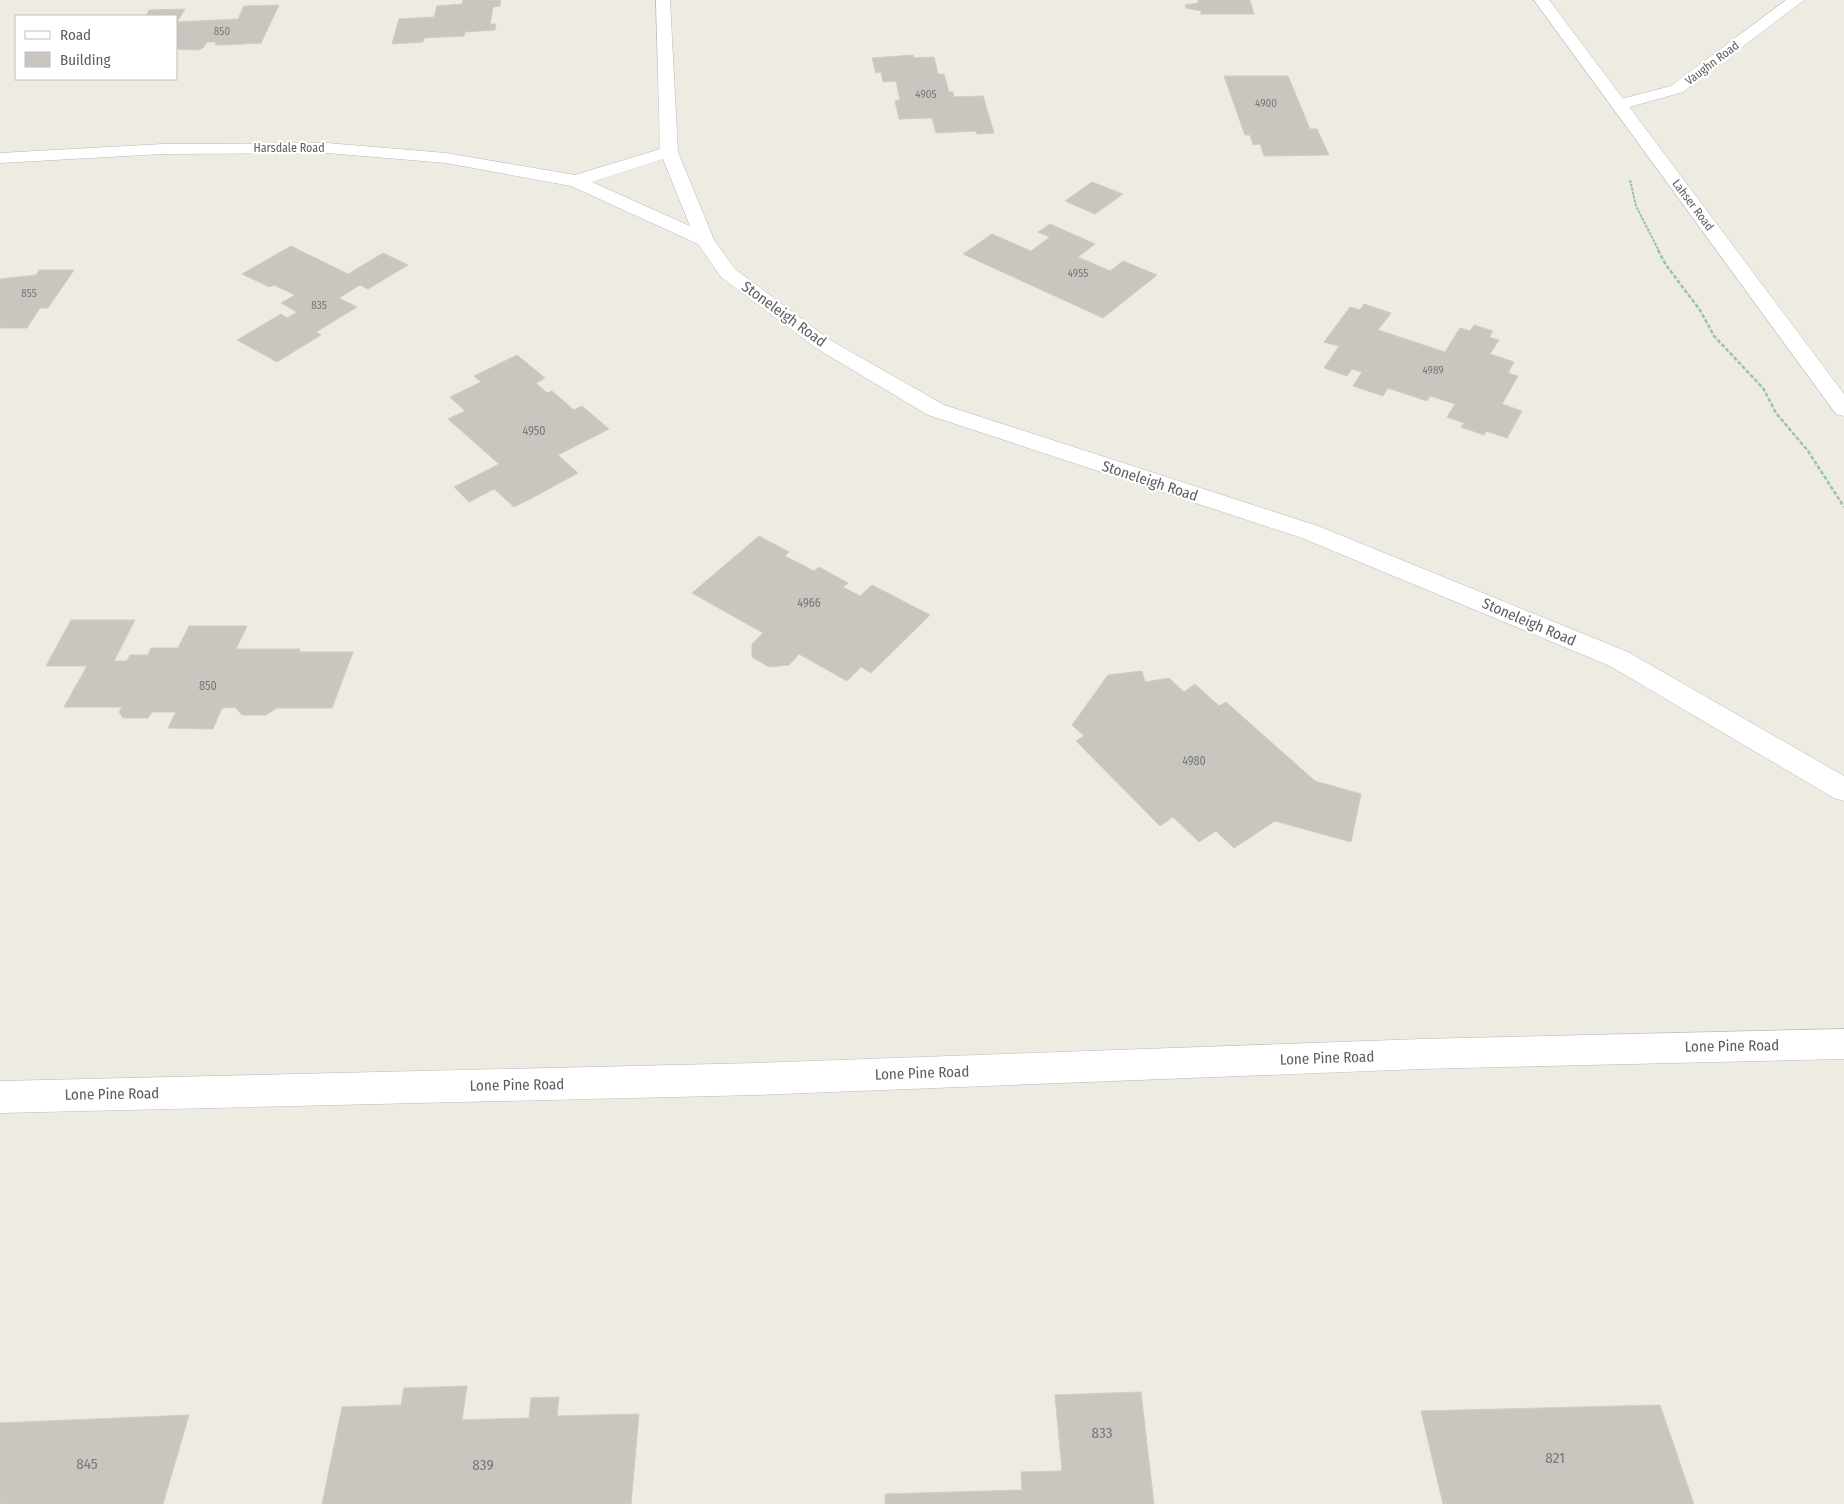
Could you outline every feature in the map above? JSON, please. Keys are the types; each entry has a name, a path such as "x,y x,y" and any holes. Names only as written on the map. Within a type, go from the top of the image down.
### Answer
{"street":[{"name":"Stoneleigh Road","path":"663,0 669,152 705,240 728,273 823,344 936,410 1075,457 1310,532 1619,659 1844,790"},
{"name":"Lahser Road","path":"1541,0 1844,409"},
{"name":"Vaughn Road","path":"1619,106 1677,89 1796,0"},
{"name":"Harsdale Road","path":"0,158 163,148 327,148 446,158 576,181 705,240"},
{"name":"Harsdale Road","path":"576,181 669,152"},
{"name":"Lone Pine Road","path":"0,1097 756,1079 1421,1054 1844,1044"}],"path":[{"path":"1629,178 1636,206 1666,265 1700,310 1714,336 1763,388 1776,413 1808,451 1844,507"}],"building":[{"path":"463,0 501,0 500,6 493,7 490,24 496,24 495,30 465,32 464,36 424,38 423,42 392,44 399,19 434,17 437,6 462,4"},
{"path":"1198,0 1250,0 1254,14 1201,14 1201,11 1186,8 1185,5 1198,3"},
{"path":"279,5 261,43 215,45 216,42 207,42 199,50 178,49 178,22 238,19 244,6"},
{"path":"185,9 178,20 178,15 146,15 149,10"},
{"path":"913,55 914,58 934,57 938,74 944,74 949,92 953,92 954,97 983,96 994,133 977,134 976,131 936,133 932,118 899,119 895,101 900,100 896,81 883,82 881,72 876,73 872,58"},
{"path":"1224,76 1288,76 1310,129 1317,129 1329,155 1264,156 1260,144 1253,145 1250,135 1245,135"},
{"path":"1092,182 1123,194 1095,214 1065,201"},
{"path":"1050,224 1095,244 1078,257 1110,271 1123,261 1157,275 1103,318 963,254 992,234 1031,251 1050,237 1038,232"},
{"path":"291,246 348,274 383,253 408,265 368,289 360,285 339,298 357,307 316,332 321,335 277,362 237,340 281,314 287,318 297,312 281,303 295,295 274,285 269,287 242,274"},
{"path":"39,270 74,270 48,308 40,308 27,328 0,328 0,279 36,275"},
{"path":"1364,304 1391,313 1378,330 1445,352 1460,328 1470,331 1474,325 1493,331 1489,337 1499,340 1490,354 1514,362 1508,373 1518,376 1502,404 1522,411 1507,438 1486,431 1484,435 1461,427 1464,423 1447,417 1455,404 1430,396 1427,401 1388,388 1383,396 1353,386 1362,372 1352,369 1347,376 1324,368 1339,346 1324,342 1350,307 1360,310"},
{"path":"517,355 545,378 536,383 547,393 552,391 574,410 582,406 609,429 558,455 578,473 534,497 514,507 494,489 469,502 454,487 499,464 448,419 465,411 450,397 481,382 474,376"},
{"path":"759,536 789,552 785,556 814,571 819,567 848,583 843,587 860,596 872,585 930,615 871,673 861,667 847,681 799,654 789,665 769,667 752,657 752,644 763,633 692,593"},
{"path":"71,620 135,620 114,661 127,661 130,655 148,655 151,648 178,648 189,626 247,626 236,649 300,649 299,652 353,652 332,708 277,708 266,715 242,715 235,707 222,708 213,729 168,728 176,712 152,712 148,718 123,718 119,712 122,707 64,707 87,666 46,666"},
{"path":"1142,671 1145,682 1169,678 1184,692 1195,684 1219,706 1226,702 1315,781 1361,794 1351,842 1275,821 1234,848 1216,831 1199,842 1173,817 1160,826 1076,741 1084,736 1072,725 1108,675"},
{"path":"467,1386 462,1420 529,1418 531,1398 559,1397 557,1416 639,1414 631,1504 322,1504 342,1407 401,1405 404,1388"},
{"path":"1141,1392 1154,1504 885,1504 885,1494 1022,1490 1021,1472 1062,1471 1055,1395"},
{"path":"1660,1405 1694,1504 1443,1504 1421,1411"},
{"path":"189,1415 163,1504 0,1504 0,1423"}]}
